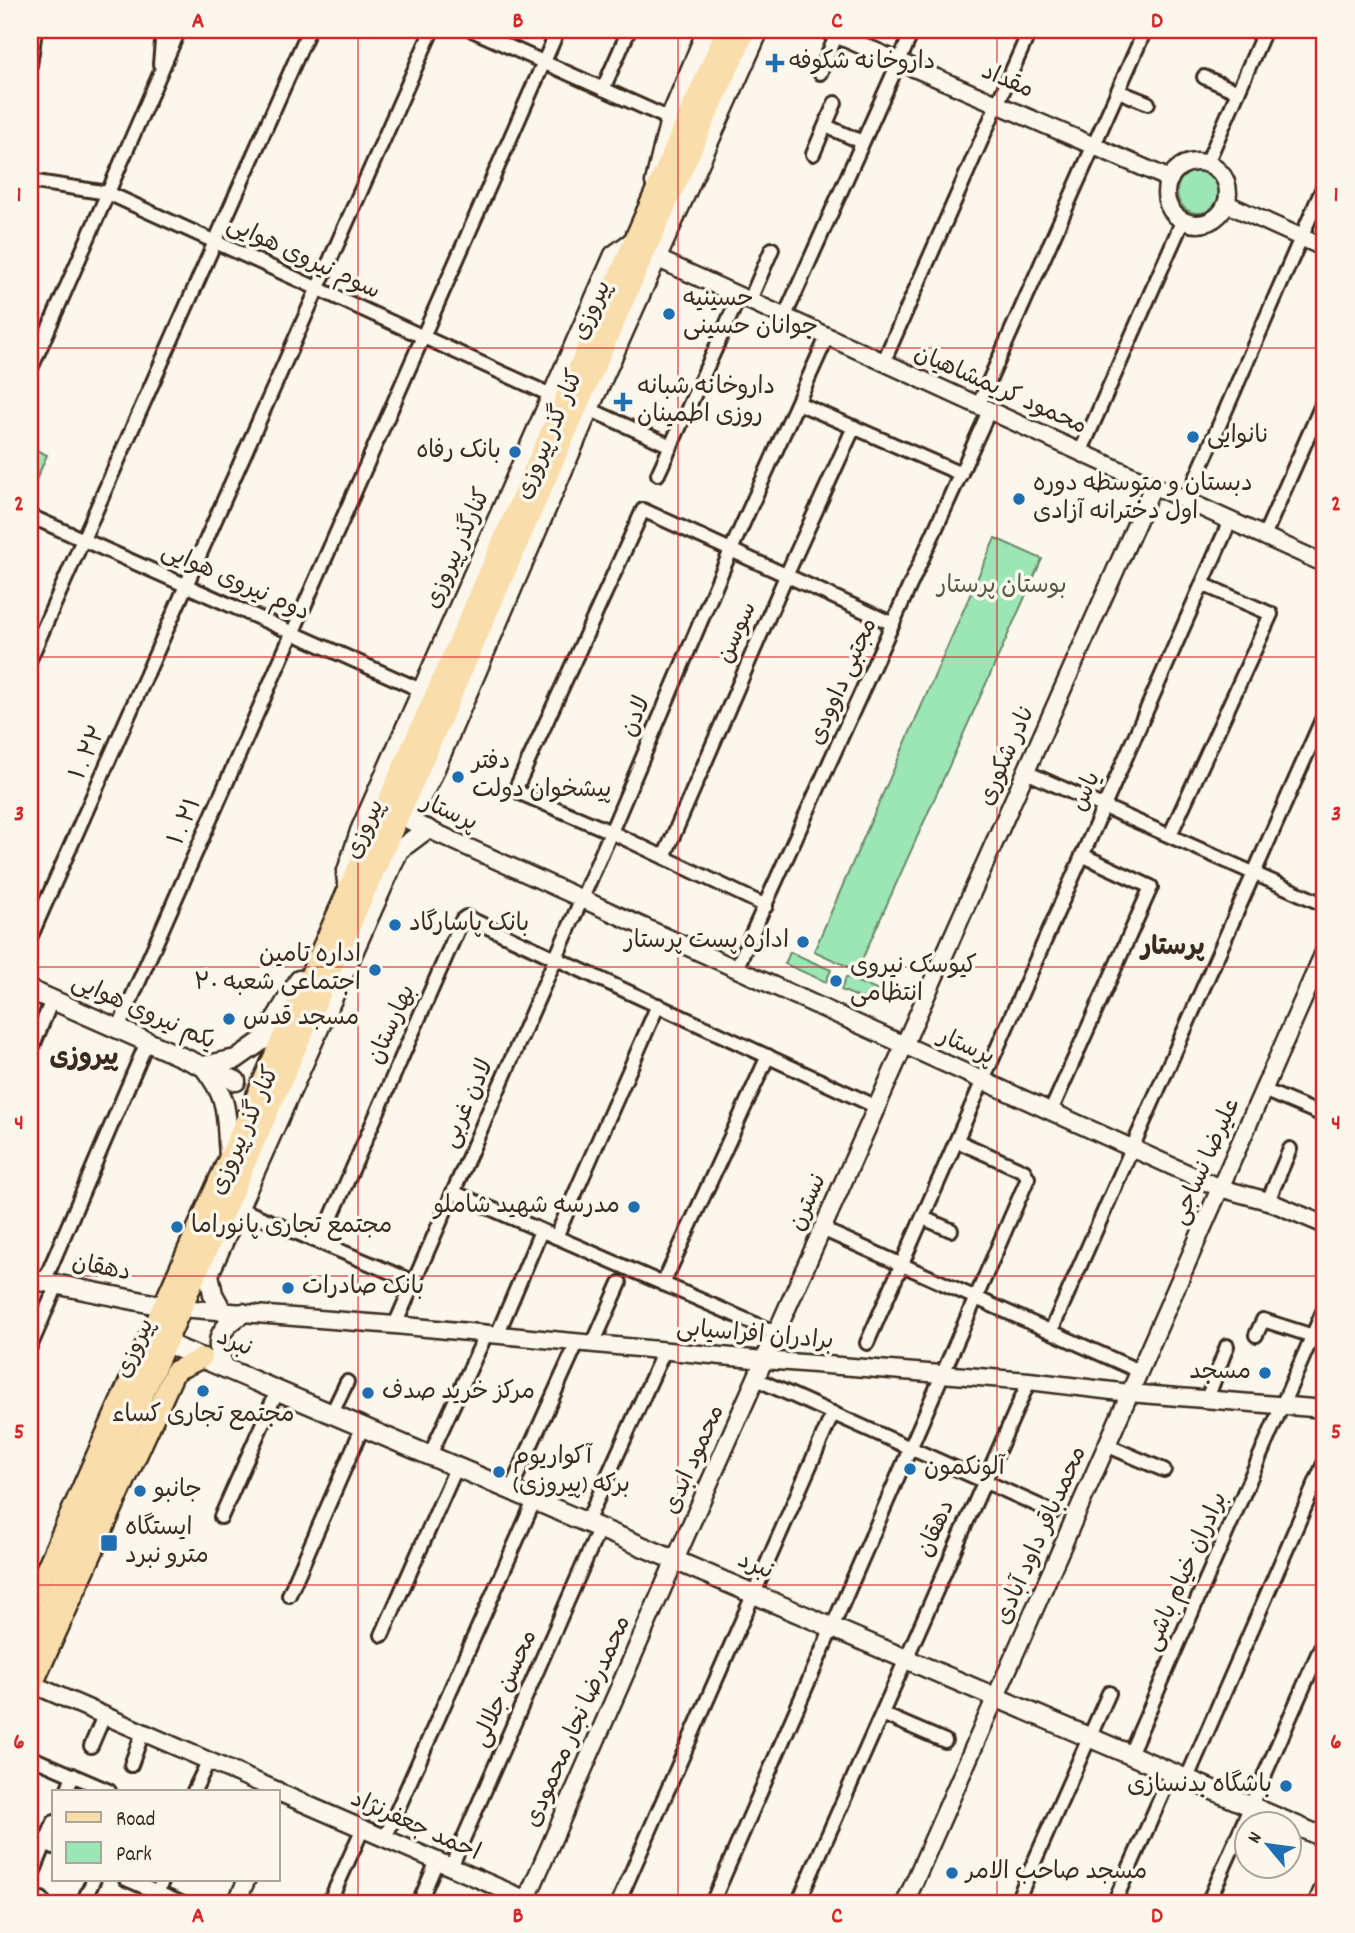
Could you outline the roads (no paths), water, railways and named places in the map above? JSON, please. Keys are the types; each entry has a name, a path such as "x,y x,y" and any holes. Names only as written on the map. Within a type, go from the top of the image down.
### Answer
{"main road":[{"path":"652,204 659,158 670,119 707,30"},
{"name":"پیروزی","path":"30,1605 172,1307 281,1101 464,629 726,30"},
{"name":"پیروزی","path":"30,1651 166,1343 172,1307 229,1155 347,890 391,813 581,412 746,30"},
{"name":"کنار گذر پیروزی","path":"581,412 656,258 760,30"},
{"name":"کنارگذر پیروزی","path":"347,890 346,874 360,831 614,255 636,238"},
{"path":"464,629 472,579"},
{"name":"کنار گذر پیروزی","path":"223,1312 213,1294 209,1274 281,1101 399,850 427,829"},
{"path":"229,1155 226,1106 203,1066 236,1059 263,1040 327,935"},
{"name":"یکم نیروی هوایی","path":"30,990 236,1081"},
{"name":"دهقان","path":"44,1282 172,1307"},
{"path":"224,1367 218,1348 219,1337 225,1328 243,1313"},
{"name":"نبرد","path":"166,1343 1325,1838"},
{"path":"31,1686 174,1371 202,1358"},
{"path":"92,1509 119,1494"},
{"path":"74,1550 81,1578"}],"street":[{"path":"30,66 35,30"},
{"path":"158,78 163,30"},
{"path":"30,371 179,30"},
{"path":"30,659 309,30"},
{"name":"۱ . ۲۲","path":"30,938 432,30"},
{"path":"472,30 670,119"},
{"name":"۱ . ۲۱","path":"118,1029 558,30"},
{"path":"603,89 629,30"},
{"path":"784,318 913,30"},
{"path":"883,363 1030,30"},
{"name":"مجتبی داوودی","path":"736,969 961,474 984,409 1145,30"},
{"path":"1207,163 1265,30"},
{"path":"820,74 831,32"},
{"name":"مقداد","path":"831,32 1170,179"},
{"path":"1204,77 1238,92"},
{"path":"1118,91 1148,103"},
{"path":"813,154 835,103"},
{"path":"826,126 862,142"},
{"path":"1199,161 1207,163 1223,175 1227,184 1227,204 1213,219 1204,223 1183,220 1170,207 1167,188 1170,179 1182,166 1199,161"},
{"name":"سوم نیروی هوایی","path":"30,181 108,193 553,396"},
{"path":"1186,501 1325,183"},
{"path":"1227,204 1325,248"},
{"path":"1080,453 1183,220"},
{"path":"658,474 772,249"},
{"name":"محمود کریمشاهیان","path":"656,258 1325,564"},
{"name":"لادن","path":"582,899 731,550 827,337"},
{"path":"1264,536 1325,398"},
{"path":"798,404 961,474"},
{"path":"581,412 671,446"},
{"name":"سوسن","path":"664,857 854,427"},
{"name":"نادر شکوری","path":"904,1045 1153,486"},
{"path":"766,906 517,790 517,786 643,510 893,624"},
{"name":"دوم نیروی هوایی","path":"30,516 423,691"},
{"name":"یاس","path":"867,1343 1230,520"},
{"path":"1170,835 1271,614 1202,584"},
{"path":"1051,1331 1325,713"},
{"path":"1026,772 1325,905"},
{"name":"پرستار","path":"391,813 1220,1188 1268,1201 1325,1225"},
{"path":"1051,1111 1151,887 1082,855"},
{"name":"لادن غربی","path":"395,1325 582,899"},
{"name":"بهارستان","path":"320,1243 466,916 877,1107"},
{"name":"علیرضا نساجی","path":"1129,1393 1325,950"},
{"path":"30,1053 52,1000"},
{"path":"555,1237 658,1005"},
{"path":"30,1347 44,1282 147,1042"},
{"name":"نسترن","path":"756,1379 904,1045"},
{"path":"663,1284 768,1056"},
{"path":"1264,1090 1323,1115"},
{"path":"712,1903 978,1298 1028,1178 1028,1174 957,1141"},
{"path":"1268,1201 1290,1149"},
{"path":"453,1192 776,1333"},
{"path":"238,1208 414,1283"},
{"path":"923,1218 951,1230"},
{"path":"822,1229 1139,1371"},
{"path":"430,1455 541,1231"},
{"path":"511,1489 585,1343 620,1283"},
{"name":"برادران افراسیابی","path":"172,1307 1325,1409"},
{"name":"برادران خیام باشی","path":"1130,1754 1325,1307"},
{"path":"1256,1335 1263,1320 1312,1336"},
{"path":"1206,1399 1227,1346"},
{"name":"محسن جلالی","path":"419,1903 444,1864 593,1525 664,1351"},
{"path":"756,1379 1052,1512"},
{"name":"محمود ابدی","path":"675,1560 756,1379"},
{"name":"دهقان","path":"798,1903 1029,1381"},
{"path":"332,1413 347,1382"},
{"path":"221,1517 278,1390"},
{"name":"محمدباقر داود آبادی","path":"905,1903 1129,1393"},
{"path":"618,1903 833,1413"},
{"path":"289,1595 363,1426"},
{"path":"1106,1445 1164,1470"},
{"path":"1114,1903 1179,1775 1325,1461"},
{"path":"382,1635 457,1466"},
{"path":"385,1838 535,1499"},
{"name":"محمدرضا نجار محمودی","path":"528,1902 675,1560"},
{"path":"1208,1903 1325,1638"},
{"name":"احمد جعفرنژاد","path":"31,1686 143,1732 266,1790"},
{"path":"1016,1903 1109,1693"},
{"path":"881,1714 945,1741"},
{"path":"91,1746 104,1716"},
{"path":"131,1765 143,1732"},
{"path":"30,1757 107,1790"},
{"path":"194,1790 208,1762"},
{"path":"67,1790 74,1775"},
{"name":"احمد جعفرنژاد","path":"280,1796 363,1828 528,1902"},
{"path":"329,1903 363,1828"},
{"path":"30,1836 50,1845 31,1878"},
{"path":"83,1902 93,1881"},
{"path":"129,1881 155,1898 181,1903"},
{"path":"155,1898 162,1881"},
{"path":"236,1903 246,1881"},
{"path":"1317,1903 1325,1884"}],"place":[{"name":"داروخانه شکوفه","path":"775,63"},
{"name":"حسینیه جوانان حسینی","path":"669,314"},
{"name":"داروخانه شبانه روزی اطمینان","path":"623,402"},
{"name":"نانوایی","path":"1193,437"},
{"name":"بانک رفاه","path":"515,452"},
{"name":"دبستان و متوسطه دوره اول دخترانه آزادی","path":"1019,499"},
{"name":"دفتر پیشخوان دولت","path":"458,777"},
{"name":"بانک پاسارگاد","path":"395,925"},
{"name":"اداره پست پرستار","path":"803,942"},
{"name":"اداره تامین اجتماعی شعبه ۲۰","path":"375,970"},
{"name":"کیوسک نیروی انتظامی","path":"836,981"},
{"name":"مسجد قدس","path":"229,1019"},
{"name":"مدرسه شهید شاملو","path":"634,1207"},
{"name":"مجتمع تجاری پانوراما","path":"177,1227"},
{"name":"بانک صادرات","path":"288,1288"},
{"name":"مسجد","path":"1265,1373"},
{"name":"مجتمع تجاری کساء","path":"203,1391"},
{"name":"مرکز خرید صدف","path":"368,1393"},
{"name":"آلونکمون","path":"910,1469"},
{"name":"آکواریوم برکه (پیروزی)","path":"499,1472"},
{"name":"جانبو","path":"140,1491"},
{"name":"ایستگاه مترو نبرد","path":"109,1543"},
{"name":"باشگاه بدنسازی","path":"1286,1786"},
{"name":"مسجد صاحب الامر","path":"952,1873"}],"district":[{"name":"پرستار","path":"1173,948"},
{"name":"پیروزی","path":"84,1058"}],"park label":[{"name":"بوستان پرستار","path":"1002,587"}]}
